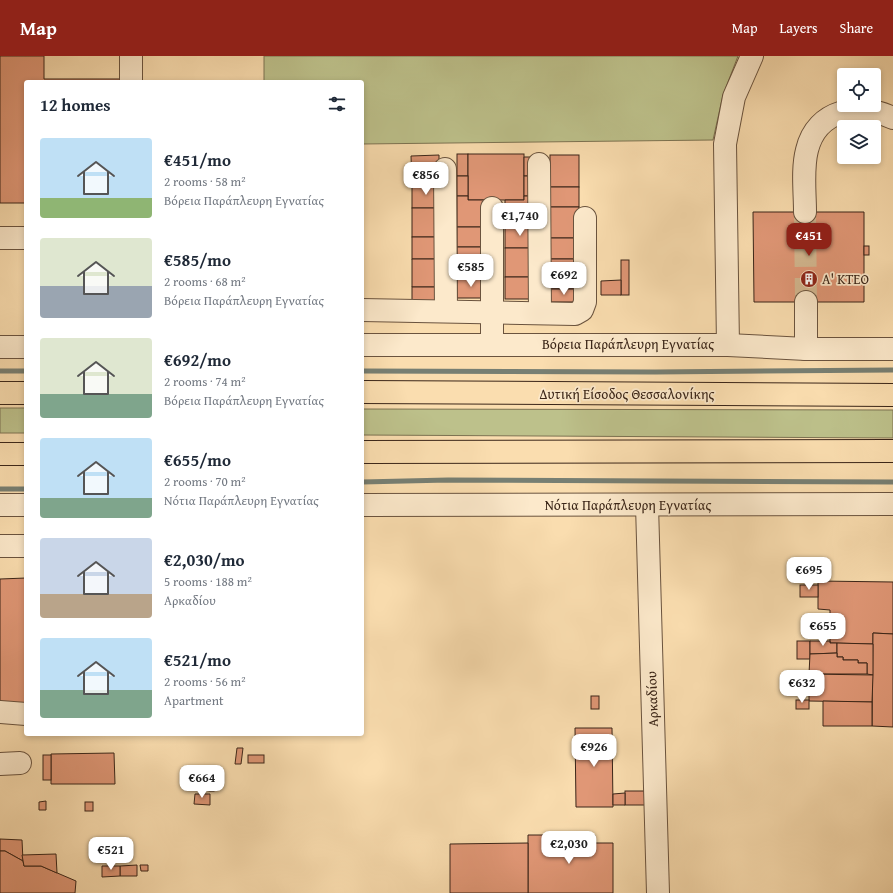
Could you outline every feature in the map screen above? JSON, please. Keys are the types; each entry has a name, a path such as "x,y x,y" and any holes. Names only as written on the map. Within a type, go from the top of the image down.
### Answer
{"highway":[{"name":"Δυτική Είσοδος Θεσσαλονίκης","path":"364,392 893,395"},
{"path":"0,394 24,393"},
{"path":"364,452 893,451"},
{"path":"0,454 24,454"}],"street":[{"path":"131,56 131,80"},
{"path":"728,345 725,144 734,97 752,56"},
{"path":"805,212 806,152 810,138 818,127 828,118 842,112 856,109 871,110 893,118"},
{"path":"539,164 540,313"},
{"path":"445,169 446,311"},
{"path":"492,208 492,344"},
{"path":"364,310 575,314 582,310 585,302 585,218"},
{"path":"0,238 24,238"},
{"path":"806,302 806,349"},
{"name":"Βόρεια Παράπλευρη Εγνατίας","path":"364,345 728,345 806,349 893,349"},
{"path":"0,347 24,347"},
{"name":"Νότια Παράπλευρη Εγνατίας","path":"364,505 893,504"},
{"path":"0,505 24,505"},
{"name":"Αρκαδίου","path":"647,505 658,893"},
{"path":"0,546 24,546"},
{"path":"0,712 24,714"}],"green space":[{"path":"264,56 738,56 723,95 713,140 364,144 364,80 264,80"},
{"path":"0,408 24,408 24,433 0,433"},
{"path":"364,409 893,410 893,438 364,435"}],"building":[{"path":"0,56 44,56 44,79 124,79 24,80 24,203 0,203"},
{"path":"457,154 468,154 468,176 457,176"},
{"path":"468,154 524,154 524,200 468,200"},
{"path":"439,155 439,185 412,185 411,156"},
{"path":"550,155 579,155 579,187 550,187"},
{"path":"524,157 533,157 534,176 524,176"},
{"path":"457,176 468,176 468,196 457,196"},
{"path":"524,176 534,176 534,196 524,196"},
{"path":"412,185 439,185 439,208 412,208"},
{"path":"550,187 579,187 579,207 550,207"},
{"path":"457,196 468,196 468,200 485,200 485,227 457,227"},
{"path":"524,196 534,196 534,226 505,226 505,200 524,200"},
{"path":"550,207 579,207 579,238 550,238"},
{"path":"412,208 439,208 439,237 412,237"},
{"name":"Α' ΚΤΕΟ","path":"753,212 864,212 864,302 754,302"},
{"path":"505,226 534,226 534,248 505,248"},
{"path":"457,227 485,227 485,247 457,247"},
{"path":"412,237 439,237 439,259 412,259"},
{"path":"550,238 579,238 579,259 550,259"},
{"path":"864,246 869,246 869,255 864,255"},
{"path":"457,247 485,247 485,277 457,277"},
{"path":"505,248 534,248 534,277 505,277"},
{"path":"412,259 439,259 440,287 412,287"},
{"path":"550,259 579,259 579,289 550,289"},
{"path":"621,260 629,260 629,295 621,295"},
{"path":"457,277 485,277 485,298 457,298"},
{"path":"505,277 534,277 534,299 505,299"},
{"path":"621,280 621,295 601,295 601,281"},
{"path":"412,287 440,287 440,302 412,302"},
{"path":"550,289 579,289 579,302 550,302"},
{"path":"24,578 24,706 0,706 0,579"},
{"path":"818,581 893,582 893,634 873,633 873,644 830,643 830,610 818,609"},
{"path":"800,585 818,585 818,597 800,597"},
{"path":"873,633 893,634 893,727 872,726"},
{"path":"797,641 810,641 810,659 797,659"},
{"path":"810,641 830,641 830,643 837,643 837,653 810,654"},
{"path":"837,643 873,644 873,675 867,674 867,663 858,663 858,660 843,660 843,657 837,657"},
{"path":"837,653 837,657 843,657 843,660 858,660 858,663 867,663 867,674 809,674 810,654"},
{"path":"809,674 873,675 872,702 809,701"},
{"path":"591,696 599,696 599,709 591,709"},
{"path":"796,700 809,700 809,709 796,709"},
{"path":"823,701 872,702 872,726 823,726"},
{"path":"575,728 612,728 613,807 576,807"},
{"path":"237,748 243,748 241,764 235,764"},
{"path":"114,753 115,784 51,784 51,754"},
{"path":"43,755 51,755 51,780 43,780"},
{"path":"248,755 264,755 264,763 248,763"},
{"path":"209,776 214,776 214,791 209,791"},
{"path":"625,791 649,791 649,805 625,805"},
{"path":"625,793 625,805 613,805 613,794"},
{"path":"195,794 210,794 210,805 194,804"},
{"path":"46,801 46,810 39,810 39,802"},
{"path":"85,802 93,802 93,811 85,811"},
{"path":"528,835 595,835 595,843 613,843 613,893 528,893"},
{"path":"0,839 22,840 23,861 5,851 0,851"},
{"path":"528,843 528,893 450,893 450,844"},
{"path":"0,851 5,851 23,861 24,866 41,866 76,881 75,893 0,893"},
{"path":"56,854 57,873 41,866 24,866 22,855"},
{"path":"137,865 137,876 120,876 120,866"},
{"path":"140,865 148,865 148,871 141,871"},
{"path":"102,866 120,866 120,876 102,877"}],"waterway":[{"path":"364,371 655,372 893,370"},
{"path":"0,371 24,371"},
{"path":"364,482 448,480 893,482"},
{"path":"0,489 24,489"}],"tunnel":[{"path":"805,212 806,302"}],"place":[{"name":"Α' ΚΤΕΟ","path":"809,279"}]}
